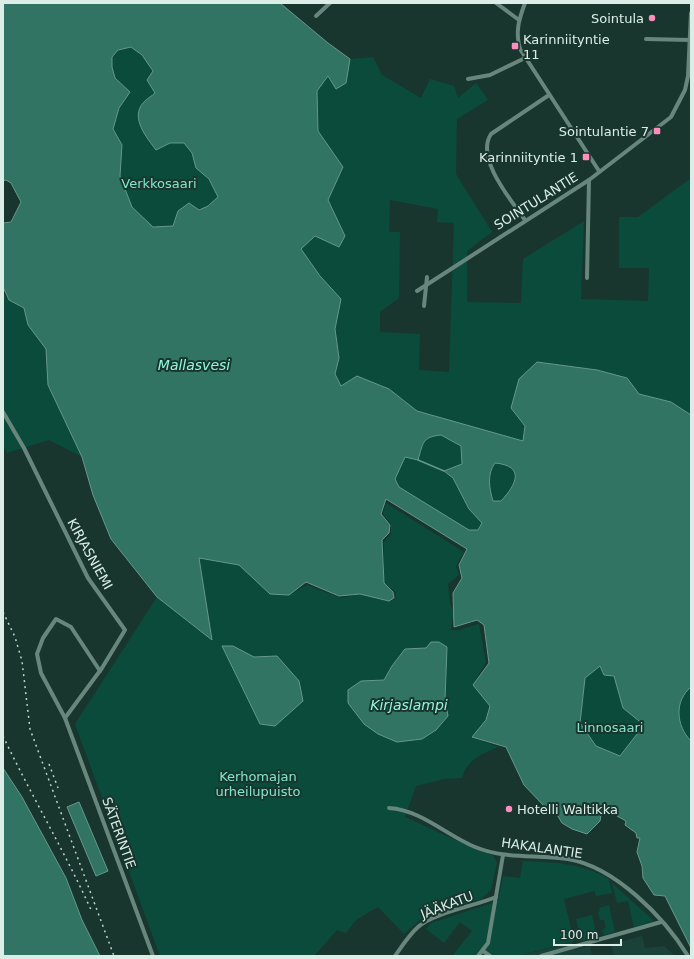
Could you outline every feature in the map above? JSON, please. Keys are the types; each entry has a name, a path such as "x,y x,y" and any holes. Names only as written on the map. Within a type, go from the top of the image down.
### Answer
{"street":[{"path":"316,16 330,3"},
{"path":"496,3 518,20"},
{"path":"525,3 518,20 517,40 525,58 599,171"},
{"name":"SOINTULANTIE","path":"417,291 524,220 589,180 671,117 686,90 691,13"},
{"path":"646,39 690,40"},
{"path":"468,79 490,75 525,58"},
{"path":"524,220 491,169 486,152 488,138 490,134 549,95"},
{"path":"587,278 589,180"},
{"path":"424,306 426,277"},
{"name":"KIRJASNIEMI","path":"3,412 24,448 88,578 125,630 100,671 65,718"},
{"name":"SÄTERINTIE","path":"100,671 71,627 56,619 43,638 38,654 41,673 65,718 154,956"},
{"name":"HAKALANTIE","path":"389,808 407,812 475,847 503,855 526,858 567,859 595,868 624,886 662,922 688,956"},
{"path":"478,956 488,943 503,855"},
{"name":"JÄÄKATU","path":"395,956 414,931 423,923 496,897"},
{"path":"541,956 662,922"},
{"path":"560,950 561,956"},
{"path":"483,951 490,956"}],"shaded area":[{"path":"642,936 645,948 664,946 675,956 614,956 611,944"},
{"path":"572,942 575,950 590,946 592,956 520,956"}],"green space":[{"name":"Verkkosaari","path":"131,47 147,62 154,78 156,93 142,103 156,150 170,143 184,142 192,153 196,168 209,179 218,198 200,209 178,211 173,226 153,228 132,207 120,176 122,145 113,129 119,108 130,92 115,78 112,67 112,57 118,50"},
{"path":"373,57 382,75 421,98 430,79 454,86 458,98 476,83 488,100 457,119 456,174 492,232 467,251 467,302 521,303 523,259 584,221 581,299 648,301 649,268 619,268 619,217 638,217 691,178 691,415 671,402 639,395 627,378 525,426 523,441 417,411 389,389 341,387 335,374 339,358 335,329 341,299 320,276 301,249 315,236 339,247 345,236 328,200 343,167 318,131 317,91 328,76 336,89 346,83 350,59","holes":["390,200 438,209 437,222 454,223 449,372 419,370 420,334 380,332 380,312 399,298 400,232 389,232"]},
{"path":"3,293 9,300 24,308 28,325 46,349 48,385 82,457 49,440 7,453 3,445"},
{"path":"441,435 461,446 462,464 445,471 453,478 469,509 482,523 478,530 469,530 399,487 395,479 405,457 418,459 424,442 430,437"},
{"path":"496,463 505,465 512,469 515,473 514,483 511,489 501,501 493,501 490,486 491,472"},
{"name":"Kerhomajan urheilupuisto","path":"386,503 464,552 456,566 459,575 448,584 450,604 455,614 452,620 451,630 459,630 479,624 486,662 473,685 490,706 486,720 472,737 498,747 481,755 471,762 462,778 444,779 416,786 405,817 475,849 493,855 497,863 491,890 481,899 432,914 420,920 404,934 378,907 356,920 346,933 337,930 314,956 160,956 75,724 157,597 212,640 199,558 239,565 271,594 289,595 307,585 341,598 360,594 388,601 395,600 396,592 384,583 384,542 391,534 391,524 383,514"},
{"name":"Linnosaari","path":"600,665 614,675 623,708 644,725 620,756 596,746 580,723 585,678"},
{"path":"691,687 691,741 682,728 679,714 682,699"},
{"path":"523,861 567,864 588,870 609,879 612,893 596,896 594,891 564,899 574,941 518,956 452,956 472,931 460,922 444,943 426,929 431,923 498,901 503,876 520,878"},
{"path":"612,883 654,921 634,927 628,901 617,903"},
{"path":"609,905 615,932 604,935 602,930 606,928 604,920 600,920 598,912 600,911 599,908"},
{"path":"592,915 597,937 581,941 576,919"}],"water":[{"name":"Mallasvesi","path":"3,3 280,3 328,43 350,59 346,83 336,89 328,76 317,91 318,131 343,167 328,200 345,236 339,247 315,236 301,249 320,276 341,299 335,329 339,358 335,374 341,386 357,376 389,389 417,411 523,441 525,426 511,408 519,379 537,362 597,370 627,378 639,394 671,402 691,415 691,687 682,699 679,714 682,728 691,741 691,948 665,896 654,895 643,878 642,866 637,852 640,838 637,838 636,833 625,825 626,821 617,816 618,814 604,806 602,807 605,810 601,815 600,821 587,834 572,829 562,823 556,813 546,810 524,785 506,747 472,737 486,720 490,706 473,685 489,663 484,625 477,620 454,627 453,593 462,578 459,565 467,549 386,499 381,514 390,525 389,533 382,540 384,583 393,592 394,598 389,601 360,594 339,596 306,582 289,595 270,594 239,565 199,558 212,640 157,597 111,539 93,495 82,457 48,385 46,349 28,325 24,308 9,300 3,287 3,223 11,222 21,202 11,183 6,180 3,181","holes":["131,47 142,55 153,71 147,80 155,93 143,103 139,109 138,115 141,128 148,140 156,150 170,143 184,143 192,153 196,168 209,179 218,197 208,206 199,210 189,203 178,211 173,226 153,227 132,207 120,176 122,145 113,129 119,108 130,92 115,78 112,67 112,57 118,50","441,435 461,446 462,464 444,471 453,478 469,509 482,523 478,530 469,530 399,487 395,479 405,457 418,460 424,442 430,437","495,463 505,465 511,468 514,472 514,483 501,501 493,501 490,486 492,467","600,666 604,675 614,676 623,708 644,725 620,756 596,746 580,723 585,678"]},
{"name":"Kirjaslampi","path":"431,642 439,642 447,647 445,699 448,716 436,730 422,739 397,742 378,734 364,724 348,703 348,690 361,681 384,680 392,666 405,649 426,648"},
{"path":"222,646 233,646 254,657 277,656 299,681 303,701 275,726 260,724"},
{"path":"3,768 22,797 66,878 82,920 100,956 3,956"},
{"path":"79,802 108,871 96,876 67,807"}],"waterway":[{"path":"418,460 444,471"}],"railway":[{"path":"3,612 15,637 22,661 30,729 114,956"},
{"path":"3,736 71,867 92,912"},
{"path":"49,764 58,788"}],"place":[{"name":"Sointula","path":"652,18"},
{"name":"Karinniityntie 11","path":"515,46"},
{"name":"Sointulantie 7","path":"657,131"},
{"name":"Karinniityntie 1","path":"586,157"},
{"name":"Hotelli Waltikka","path":"509,809"}]}
